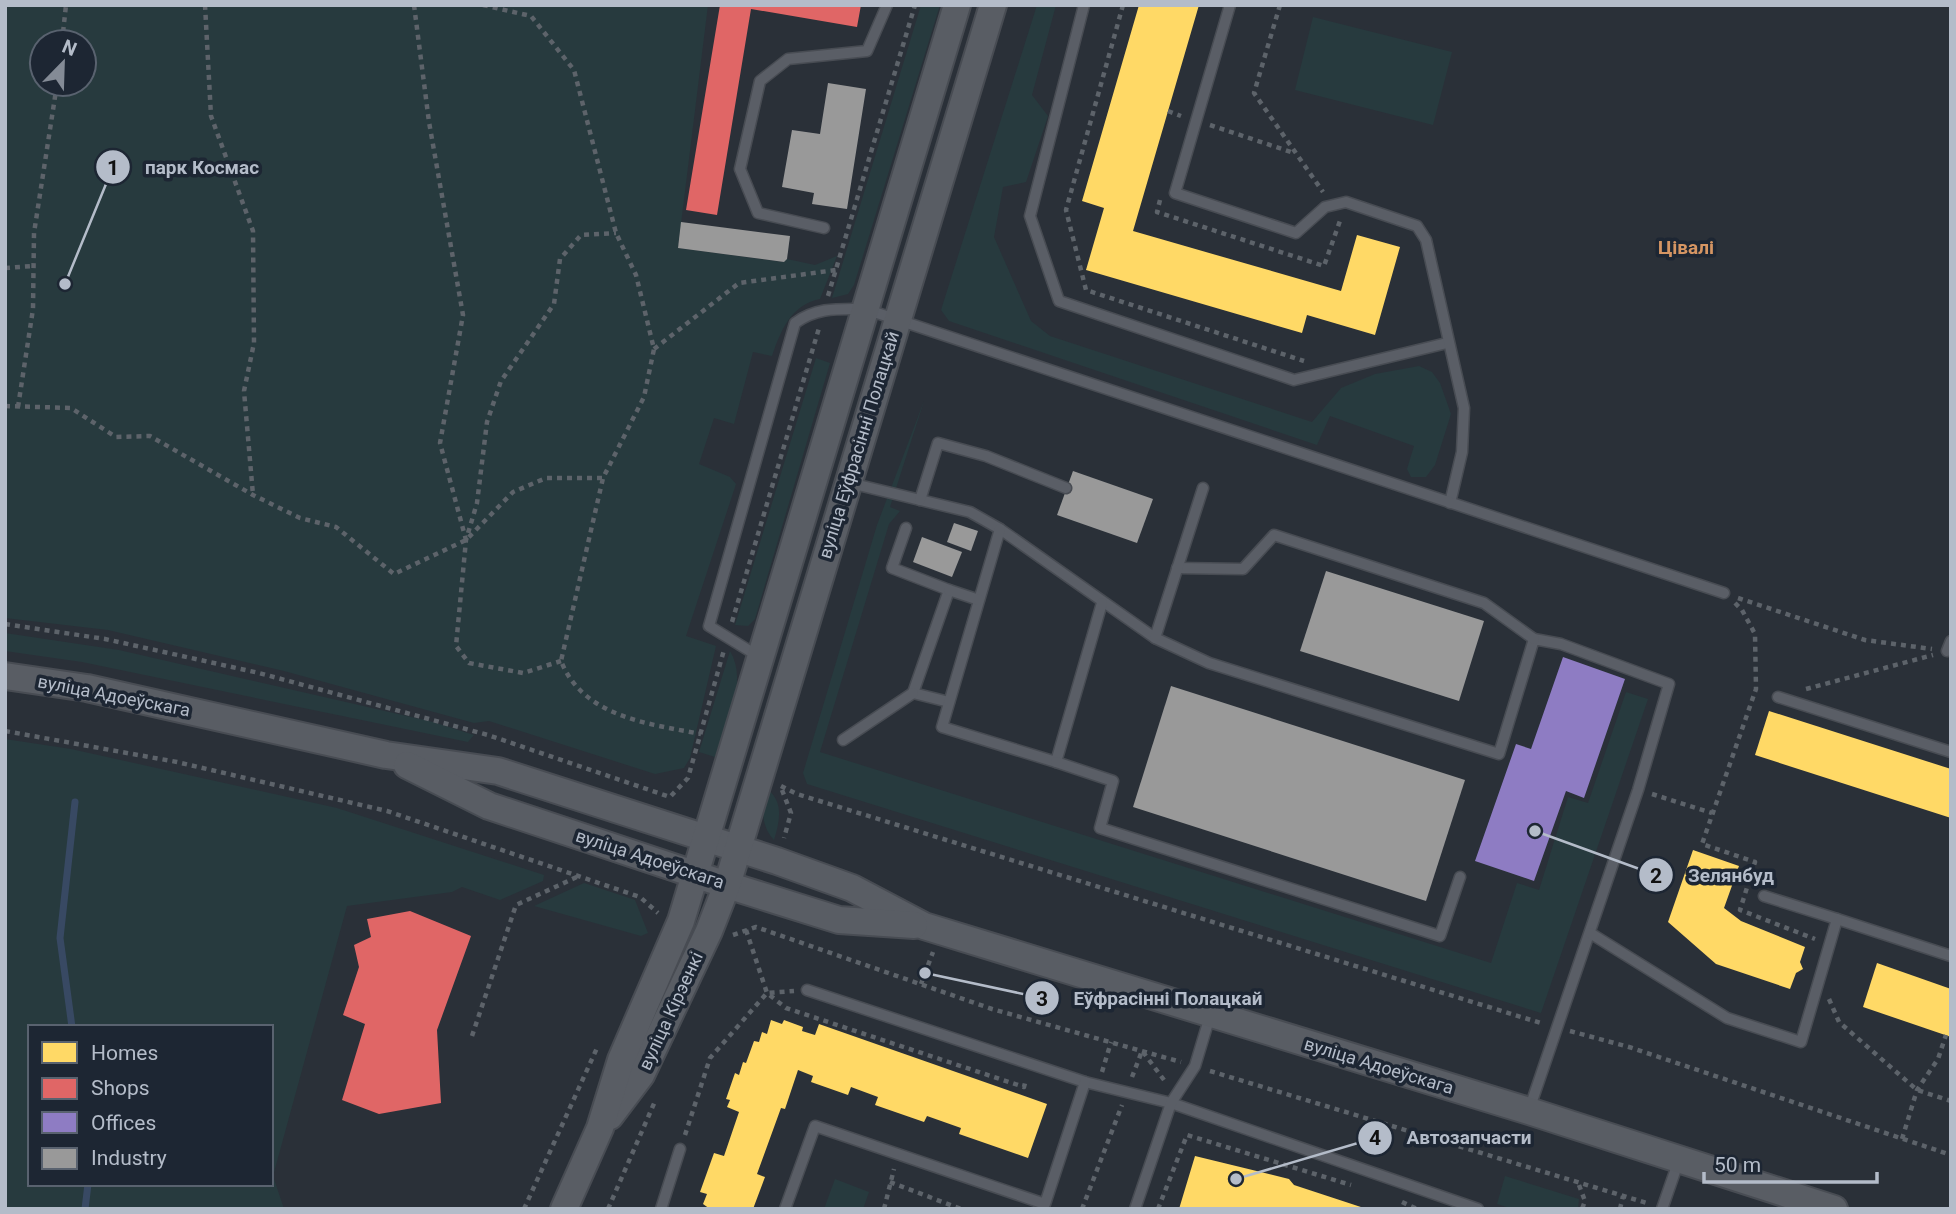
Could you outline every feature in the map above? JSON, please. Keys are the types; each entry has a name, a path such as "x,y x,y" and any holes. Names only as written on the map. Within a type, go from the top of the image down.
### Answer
{"main road":[{"name":"вуліца Еўфрасінні Полацкай","path":"695,875 957,5"},
{"name":"вуліца Еўфрасінні Полацкай","path":"727,885 993,5"},
{"name":"вуліца Адоеўскага","path":"5,676 87,688 386,755 498,771 739,848 852,888 932,928 1210,1016 1529,1111 1779,1196 1834,1209"},
{"name":"вуліца Адоеўскага","path":"386,755 489,806 695,875 839,920 932,928"},
{"name":"вуліца Кірэенкі","path":"564,1209 600,1128 621,1059 681,921 695,875"},
{"name":"вуліца Кірэенкі","path":"600,1128 642,1075 727,885"}],"lane":[{"path":"824,228 758,213 740,169 760,81 788,59 867,51 887,5"},
{"path":"1084,5 1030,216 1059,301 1294,380 1447,343"},
{"path":"1230,5 1175,193 1296,233 1325,207 1346,202 1417,226 1426,240 1447,343 1464,408 1462,452 1450,503"},
{"path":"762,658 728,635 709,626 795,323 810,312 824,310 864,309 1724,593"},
{"path":"920,500 938,443 986,456 1066,488"},
{"path":"848,482 970,512 1000,528 1154,638 1209,663 1499,754 1534,639"},
{"path":"1154,638 1203,488"},
{"path":"906,528 892,568 979,600"},
{"path":"1000,528 942,727 1113,781 1100,828 1440,936 1460,877"},
{"path":"1177,568 1243,569 1274,535 1485,603 1534,639 1561,644 1669,684 1638,790 1529,1111"},
{"path":"843,740 914,693 949,590"},
{"path":"1056,762 1102,603"},
{"path":"914,693 949,702"},
{"path":"1778,696 1951,752"},
{"path":"1764,896 1951,956"},
{"path":"1590,933 1727,1018 1801,1042 1837,919"},
{"path":"807,990 1097,1086 1126,1094 1174,1099 1478,1209"},
{"path":"1135,1209 1174,1099 1195,1066 1210,1016"},
{"path":"785,1209 815,1126 1045,1204 1085,1082"},
{"path":"661,1209 680,1149"},
{"path":"1662,1208 1679,1160"}],"path":[{"path":"64,28 66,5"},
{"path":"205,5 211,116 253,231 254,343 244,391 253,495"},
{"path":"414,5 429,122 463,314 440,443 466,540"},
{"path":"483,5 531,16 574,71 616,233 636,275 654,349 644,397 603,478 561,661 569,680 600,708 701,734"},
{"path":"5,624 105,639 259,673 488,735 670,797 688,778 915,5"},
{"path":"1280,5 1254,93 1342,216"},
{"path":"18,407 33,309 34,233 55,98"},
{"path":"1168,111 1295,153"},
{"path":"561,661 523,673 469,663 456,646 466,540 477,503 487,422 501,382 554,304 560,259 581,235 616,233"},
{"path":"5,268 33,266"},
{"path":"654,349 739,284 836,270"},
{"path":"5,406 71,408 116,437 150,436 253,495 300,518 336,527 394,573 466,540 513,492 546,478 603,478"},
{"path":"1724,593 1866,640 1949,646"},
{"path":"1724,593 1742,610 1755,634 1755,689 1702,844 1755,862 1740,910 1819,940"},
{"path":"1778,696 1949,646"},
{"path":"5,731 177,761 387,811 640,897 658,913 653,926"},
{"path":"781,847 791,813 780,785 797,794 1629,1047 1951,1155"},
{"path":"1638,790 1712,813"},
{"path":"472,1036 516,905 579,876"},
{"path":"726,937 756,927 921,984 1662,1208"},
{"path":"921,984 932,928"},
{"path":"1820,980 1839,1022 1917,1090 1951,1101"},
{"path":"680,1149 710,1058 767,993 807,990"},
{"path":"1902,1139 1917,1090 1938,1059 1945,1035"},
{"path":"524,1209 603,1036"},
{"path":"1097,1086 1111,1042"},
{"path":"1082,1209 1142,1051"},
{"path":"1142,1051 1174,1099"},
{"path":"1158,1209 1186,1135 1359,1187"},
{"path":"884,1209 898,1153"},
{"path":"890,1182 961,1209"},
{"path":"1579,1185 1585,1200 1582,1209"},
{"path":"1620,1209 1623,1196"},
{"path":"1396,1200 1417,1209"}],"green space":[{"path":"5,5 708,5 678,248 783,262 787,259 815,265 837,256 820,299 794,313 783,328 772,356 753,352 734,424 714,418 699,464 730,477 736,484 686,636 716,646 690,758 684,768 655,774 489,721 474,723 284,671 108,630 5,618"},
{"path":"921,5 940,5 854,285 848,294 832,298"},
{"path":"1037,5 1056,5 1032,95 1048,116 1026,182 1003,187 994,237 1031,321 1050,336 1312,422 1341,388 1375,374 1419,366 1432,372 1440,383 1451,414 1435,465 1426,477 1411,477 1407,469 1414,446 1330,416 1317,445 949,321 941,310"},
{"path":"1313,17 1452,52 1433,125 1295,90"},
{"path":"816,358 830,363 755,619 748,626 735,625"},
{"path":"924,401 890,507 900,511 889,524 820,752 1491,963 1517,883 1539,890 1568,797 1588,803 1626,692 1648,699 1541,1013 807,784 803,773 877,525"},
{"path":"5,633 119,650 433,722 474,735 468,742 82,662 5,651"},
{"path":"730,651 737,676 736,690 715,757 699,752"},
{"path":"5,739 71,749 337,808 544,875 543,881 500,900 462,887 452,892 347,906 273,1176 284,1209 5,1209"},
{"path":"766,788 778,805 779,819 774,840 766,828 763,816"},
{"path":"584,883 635,900 648,933 641,936 534,906"},
{"path":"1505,1176 1579,1199 1578,1209 1513,1209 1497,1204"},
{"path":"835,1179 869,1192 863,1209 824,1209"}],"building: Homes":[{"path":"1139,5 1199,5 1133,231 1341,291 1357,235 1400,247 1375,335 1307,315 1302,333 1086,270 1104,208 1082,201"},
{"path":"1769,711 1951,769 1951,818 1755,755"},
{"path":"1693,850 1739,866 1724,908 1741,921 1805,947 1800,962 1803,969 1796,973 1790,989 1716,964 1668,922"},
{"path":"1877,963 1951,989 1951,1037 1863,1007"},
{"path":"771,1020 782,1024 784,1020 815,1035 819,1024 1047,1104 1028,1158 959,1134 961,1128 927,1116 924,1122 875,1105 878,1097 851,1087 848,1095 811,1082 813,1076 798,1070 785,1109 781,1108 757,1174 765,1177 753,1209 710,1209 703,1204 707,1194 700,1192 714,1153 724,1156 739,1112 727,1107 730,1100 726,1099 735,1073 739,1075 754,1041 759,1042 762,1032 767,1034"},
{"path":"1195,1156 1289,1179 1294,1185 1367,1209 1179,1209"}],"building: Shops":[{"path":"720,5 861,5 857,27 751,9 717,215 686,210"},
{"path":"410,911 471,936 437,1030 441,1103 379,1114 342,1100 365,1024 343,1015 359,967 354,945 371,937 367,919"}],"building: Offices":[{"path":"1563,657 1625,679 1584,798 1566,791 1534,881 1475,861 1516,744 1531,749"}],"building: Industry":[{"path":"828,83 866,89 847,209 812,204 814,193 782,187 792,130 820,134"},
{"path":"681,222 790,236 787,259 784,262 678,248"},
{"path":"1073,471 1153,499 1137,543 1057,515"},
{"path":"954,523 978,531 971,551 947,542"},
{"path":"922,537 962,552 952,577 913,562"},
{"path":"1326,571 1484,621 1459,701 1300,651"},
{"path":"1171,686 1465,780 1426,901 1133,807"}],"waterway":[{"path":"72,1025 60,938 75,802"},
{"path":"85,1209 88,1186"}],"place":[{"name":"парк Космас","path":"65,284"},
{"name":"Зелянбуд","path":"1535,831"},
{"name":"Еўфрасінні Полацкай","path":"925,973"},
{"name":"Автозапчасти","path":"1236,1179"}],"district":[{"name":"Цівалі","path":"1686,247"}]}
